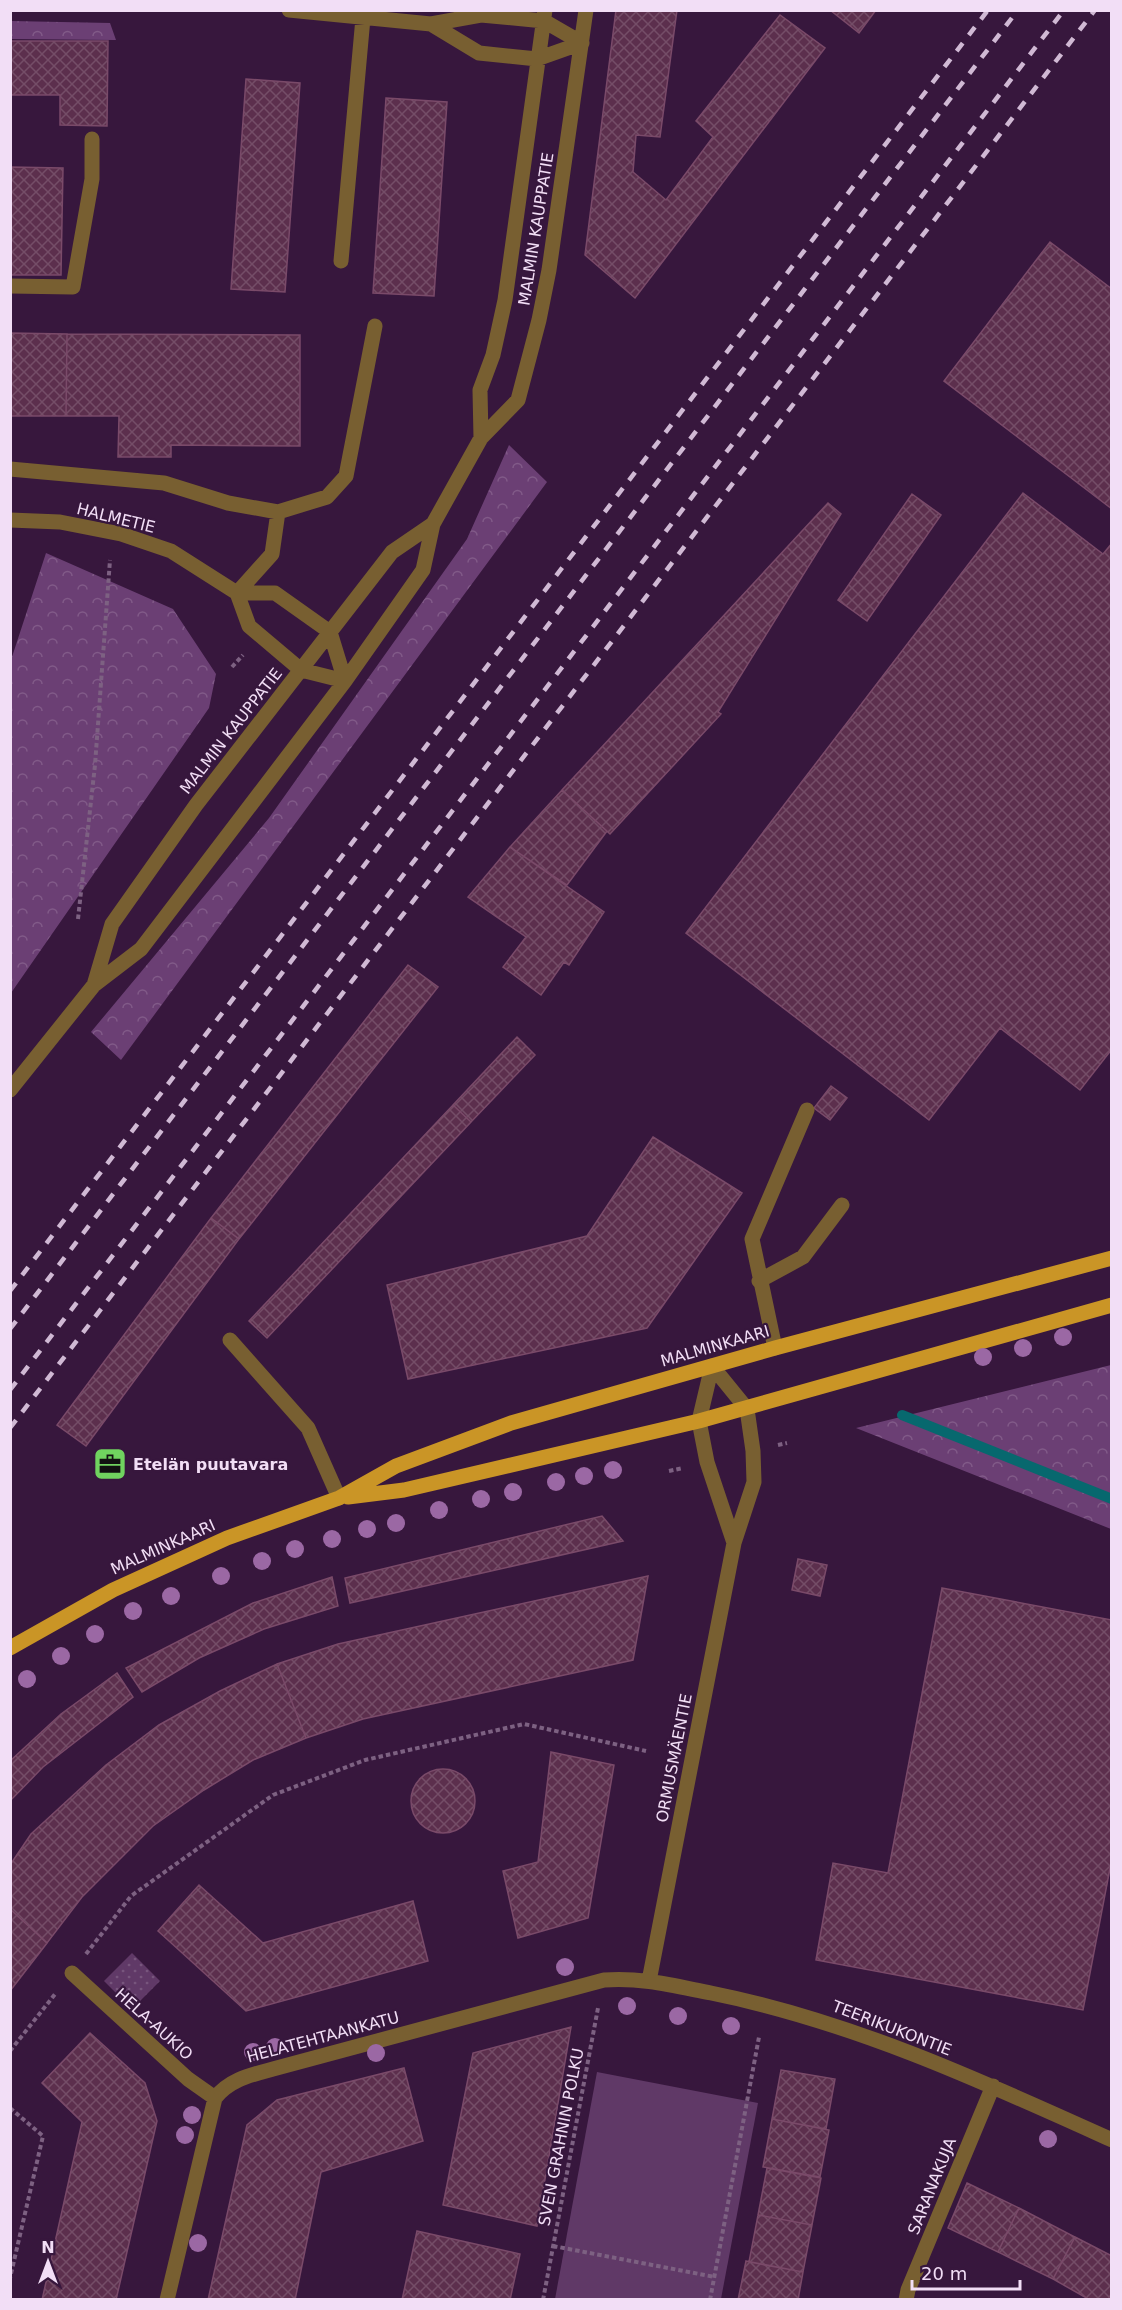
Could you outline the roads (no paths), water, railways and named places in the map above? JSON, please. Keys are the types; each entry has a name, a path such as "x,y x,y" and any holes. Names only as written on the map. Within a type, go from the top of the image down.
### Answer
{"main road":[{"name":"MALMINKAARI","path":"10,1648 113,1590 227,1538 339,1498 396,1466 511,1423 775,1348 1112,1258"},
{"name":"MALMINKAARI","path":"339,1498 404,1490 699,1421 1112,1305"}],"street":[{"path":"289,10 431,24 481,15 544,16 582,42"},
{"name":"MALMIN KAUPPATIE","path":"10,1090 94,985 141,949 345,681 423,570 433,524 481,438 518,400 530,358 549,270 586,10"},
{"name":"MALMIN KAUPPATIE","path":"481,438 480,390 493,355 505,300 544,16"},
{"path":"341,261 363,18"},
{"path":"431,24 479,53 537,59 582,42"},
{"path":"10,286 73,287 92,179 92,139"},
{"path":"10,469 164,483 228,503 278,512 327,497 346,476 375,326"},
{"path":"237,593 272,554 278,512"},
{"name":"HALMETIE","path":"10,520 60,522 121,534 171,551 237,593"},
{"name":"MALMIN KAUPPATIE","path":"94,985 112,924 196,805 392,552 433,524"},
{"path":"237,593 275,594 330,632 345,681"},
{"path":"237,593 249,626 301,670 345,681"},
{"path":"775,1348 759,1281 752,1239 807,1110"},
{"path":"759,1281 803,1257 842,1205"},
{"path":"230,1340 308,1428 339,1498"},
{"path":"712,1366 747,1408"},
{"name":"ORMUSMÄENTIE","path":"712,1366 699,1421 707,1462 734,1543"},
{"name":"ORMUSMÄENTIE","path":"649,1980 734,1543 754,1482 747,1408"},
{"name":"HELA-AUKIO","path":"72,1973 188,2079 215,2098"},
{"name":"HELATEHTAANKATU","path":"215,2098 223,2088 236,2080 604,1980 649,1980"},
{"name":"TEERIKUKONTIE","path":"649,1980 792,2011 865,2036 993,2086 1112,2140"},
{"name":"SARANAKUJA","path":"906,2300 993,2086"},
{"path":"167,2300 215,2098"}],"waterway":[{"path":"902,1415 1112,1499"}],"railway":[{"path":"10,1291 988,10"},
{"path":"10,1329 1018,10"},
{"path":"10,1390 1064,10"},
{"path":"10,1428 1095,10"}],"place":[{"name":"Etelän puutavara","path":"110,1464"}]}
